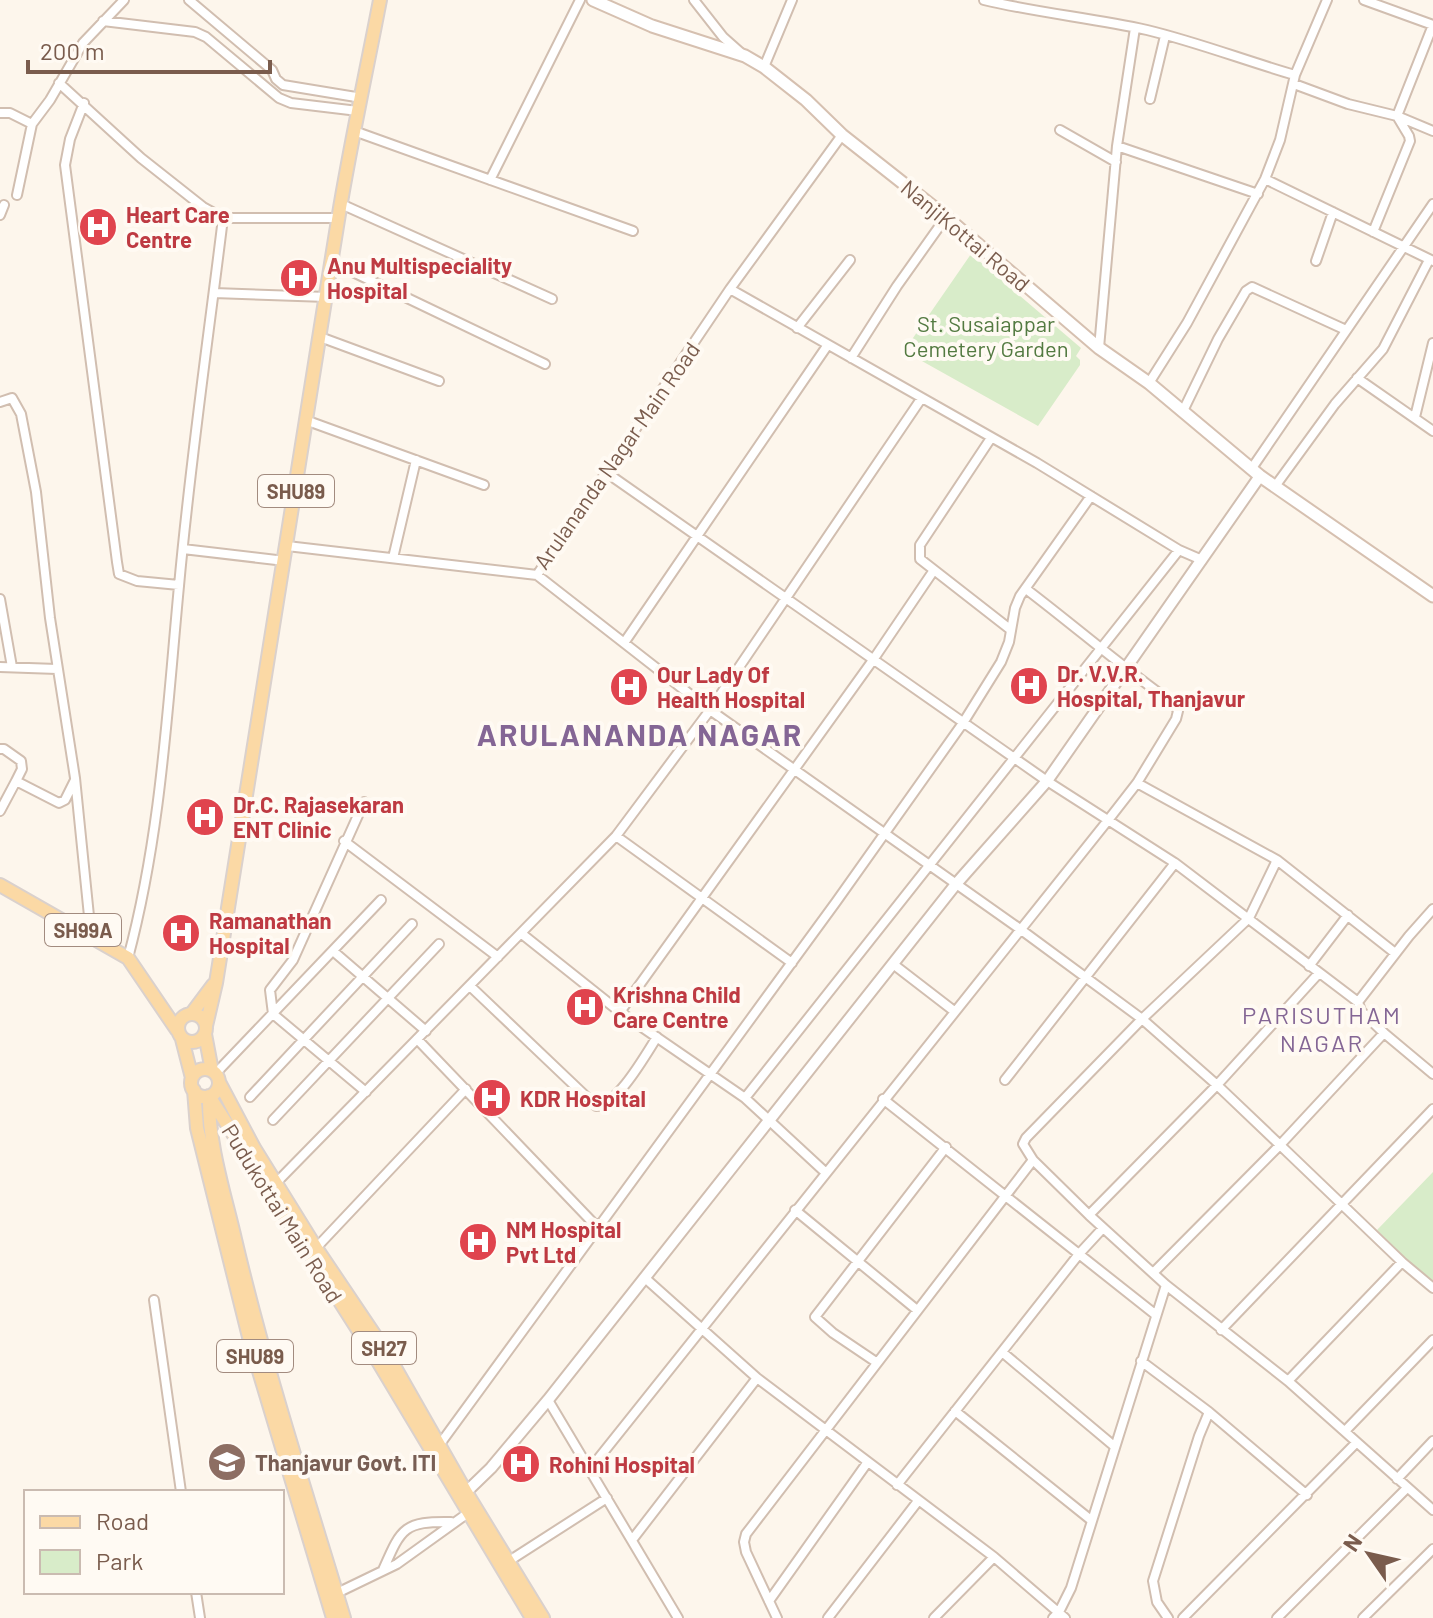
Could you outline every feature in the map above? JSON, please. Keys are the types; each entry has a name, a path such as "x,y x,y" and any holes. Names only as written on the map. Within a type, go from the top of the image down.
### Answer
{"main road":[{"name":"SHU89","path":"215,1076 205,1030 216,983 341,204 380,0"},
{"name":"NanjiKottai Road","path":"593,0 652,26 745,56 764,67 1099,348 1149,383 1256,472 1433,596"},
{"name":"SH99A","path":"0,885 128,958 180,1034"},
{"name":"SHU89","path":"216,983 179,1022 193,1084 197,1128 250,1341 333,1618"},
{"name":"SH99A","path":"151,992 188,1014"},
{"path":"180,1034 195,1042 205,1030 200,1016 188,1014"},
{"path":"203,1069 215,1076 216,1091 209,1096 200,1095 193,1084 203,1069"},
{"name":"SH27","path":"215,1076 272,1187 316,1248 440,1444 463,1497 509,1561 536,1616"},
{"name":"SHU89","path":"209,1096 208,1123 248,1293 344,1618"},
{"name":"Pudukottai Main Road","path":"209,1096 381,1355 463,1497 468,1513 536,1616"}],"street":[{"path":"17,195 32,124 83,43 124,0"},
{"path":"189,0 271,69 283,85 360,105"},
{"path":"490,180 580,0"},
{"path":"694,0 723,37 745,56"},
{"path":"764,67 792,0"},
{"path":"984,0 1020,9 1074,15 1165,36 1294,79 1348,104 1397,116 1433,131"},
{"path":"1149,383 1187,323 1265,179 1280,140 1294,79 1327,0"},
{"path":"1364,0 1433,25 1397,116"},
{"path":"103,21 195,32 206,37 279,98 291,103 360,105"},
{"path":"1099,348 1117,146 1135,28"},
{"path":"1150,99 1165,36"},
{"path":"59,83 141,158 203,207 223,218 339,218"},
{"path":"84,103 70,139 65,165 119,574 137,581 179,585"},
{"path":"0,113 10,113 32,124"},
{"path":"1373,232 1410,141 1397,116"},
{"path":"1060,130 1116,162"},
{"path":"354,131 633,231"},
{"name":"Arulananda Nagar Main Road","path":"287,546 537,575 730,289 842,135"},
{"path":"1117,146 1258,194"},
{"path":"1265,179 1431,260 1383,349 1357,378 1276,485"},
{"path":"341,204 552,299"},
{"path":"463,1497 548,1400 956,884 1047,781 1202,560 1346,330 1433,204"},
{"path":"0,215 4,205"},
{"path":"1316,261 1333,212"},
{"path":"851,358 946,217"},
{"path":"128,958 156,821 172,689 183,549 223,218"},
{"path":"797,328 850,260"},
{"path":"332,262 545,364"},
{"path":"1183,411 1218,339 1246,291 1252,287 1346,330"},
{"path":"730,289 1091,496 1179,550 1202,560"},
{"path":"214,293 327,297"},
{"path":"320,337 439,381"},
{"path":"1415,417 1433,343"},
{"path":"624,643 827,346"},
{"path":"1357,378 1433,431"},
{"path":"0,402 12,398 21,414 36,492 57,669 75,778 89,916 97,938"},
{"path":"272,1187 616,836 710,710 921,399"},
{"path":"308,421 484,485"},
{"path":"991,438 920,545 920,559 1011,630"},
{"path":"393,558 416,460"},
{"path":"607,473 1047,781 1175,863 1358,1002 1361,1011 1433,1074"},
{"path":"440,1444 792,963 963,723 1001,662 1009,642 1015,608 1091,496"},
{"path":"183,549 285,561"},
{"path":"745,1098 1179,550"},
{"path":"620,1012 934,570"},
{"path":"537,575 710,710 1142,1019 1217,1085 1433,1288"},
{"path":"590,1469 1109,819 1137,783 1176,719 1178,711 1174,704 1125,670 1102,647 1026,589"},
{"path":"0,599 12,667"},
{"path":"0,667 57,669"},
{"path":"0,749 21,761 22,769 0,811"},
{"path":"16,781 59,803 65,800 75,778"},
{"path":"1137,783 1277,860 1395,953"},
{"path":"364,802 293,960 270,990 273,1014 366,1092"},
{"path":"616,836 792,963"},
{"path":"344,841 498,957"},
{"path":"1277,860 1249,918 1142,1019 1023,1144 1033,1160 1166,1285 1288,1381 1433,1510"},
{"path":"1005,1080 1175,863"},
{"path":"215,1076 381,900"},
{"path":"1358,1002 1433,909"},
{"path":"1309,966 1348,915"},
{"path":"250,1097 412,924"},
{"path":"522,934 620,1012 745,1098 825,1172"},
{"path":"273,1120 439,944"},
{"path":"333,951 426,1031"},
{"path":"893,964 954,1011"},
{"path":"1089,1215 1217,1085 1319,973"},
{"path":"470,986 596,1106 605,1105 628,1080 657,1037"},
{"path":"1153,1273 1280,1145 1384,1033"},
{"path":"417,1039 598,1228"},
{"path":"316,1248 466,1089"},
{"path":"883,1099 1156,1315"},
{"path":"1221,1330 1433,1109"},
{"path":"876,1362 815,1317 946,1147"},
{"path":"777,1618 746,1552 746,1534 1033,1160"},
{"path":"795,1210 917,1310"},
{"path":"897,1485 1079,1254 1103,1228"},
{"path":"1288,1381 1402,1262"},
{"path":"645,1278 757,1378 994,1557 1059,1616 1071,1588 1166,1285"},
{"path":"154,1300 181,1490"},
{"path":"1346,1430 1433,1340"},
{"path":"1002,1352 1114,1446"},
{"path":"1141,1361 1209,1412 1307,1495"},
{"path":"632,1540 757,1378"},
{"path":"548,1400 678,1618"},
{"path":"955,1411 1091,1520"},
{"path":"1168,1618 1157,1602 1153,1581 1209,1412"},
{"path":"1397,1479 1433,1441"},
{"path":"1183,1618 1356,1443"},
{"path":"769,1601 867,1463"},
{"path":"1277,1618 1407,1488"},
{"path":"509,1561 607,1498"},
{"path":"828,1618 918,1501"},
{"path":"337,1593 397,1564 468,1513"},
{"path":"383,1571 403,1532 423,1521 453,1522"},
{"path":"1363,1618 1433,1549"},
{"path":"934,1618 994,1557"},
{"path":"196,1594 200,1618"}],"green space":[{"name":"St. Susaiappar Cemetery Garden","path":"971,254 1081,348 1076,356 1080,365 1038,426 904,351"},
{"path":"1433,1172 1433,1285 1377,1230"}],"place":[{"name":"Heart Care Centre","path":"98,227"},
{"name":"Anu Multispeciality Hospital","path":"299,278"},
{"name":"Dr. V.V.R. Hospital, Thanjavur","path":"1029,686"},
{"name":"Our Lady Of Health Hospital","path":"629,687"},
{"name":"Dr.C. Rajasekaran ENT Clinic","path":"205,817"},
{"name":"Ramanathan Hospital","path":"181,933"},
{"name":"Krishna Child Care Centre","path":"585,1007"},
{"name":"KDR Hospital","path":"492,1098"},
{"name":"NM Hospital Pvt Ltd","path":"478,1242"},
{"name":"Thanjavur Govt. ITI","path":"227,1462"},
{"name":"Rohini Hospital","path":"521,1464"}],"district":[{"name":"ARULANANDA NAGAR","path":"640,734"},
{"name":"PARISUTHAM NAGAR","path":"1322,1028"}]}
